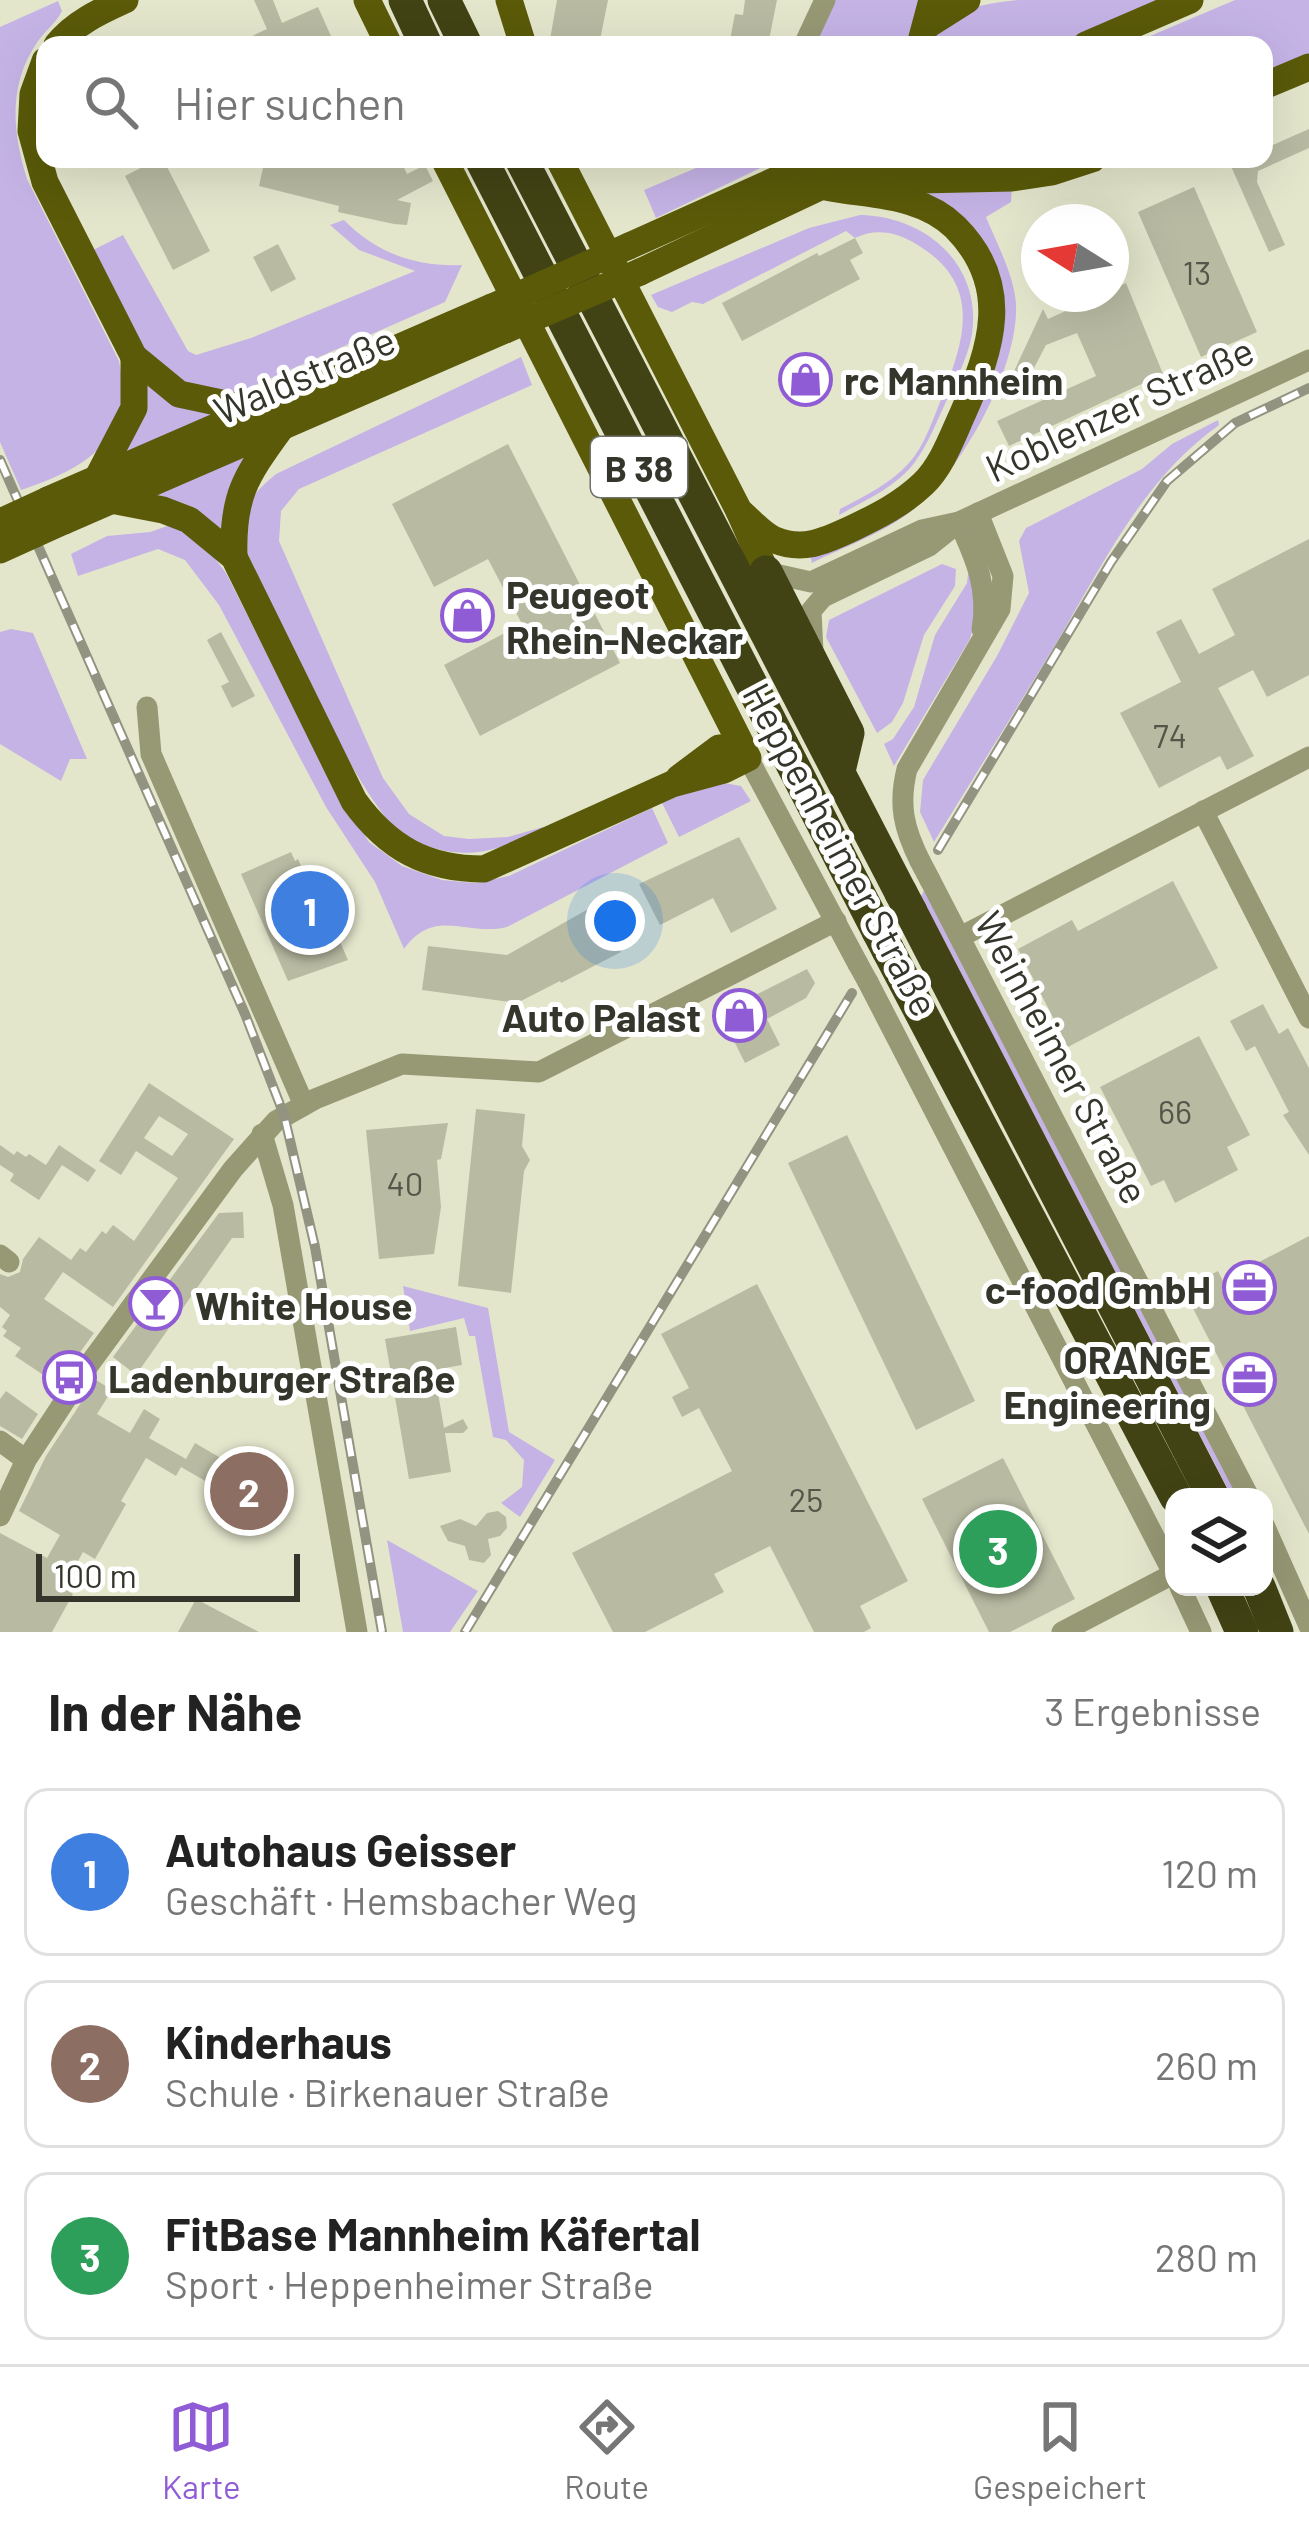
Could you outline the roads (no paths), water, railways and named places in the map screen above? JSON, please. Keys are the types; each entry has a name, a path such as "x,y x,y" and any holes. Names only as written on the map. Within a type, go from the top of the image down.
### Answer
{"highway":[{"path":"405,0 422,36"},
{"path":"444,0 462,36"},
{"name":"B 38","path":"486,168 801,782 873,957 1171,1488"},
{"name":"B 38","path":"526,168 837,760 916,887 1209,1488"},
{"path":"766,572 848,734 837,760"},
{"path":"1226,1596 1242,1632"},
{"path":"1263,1596 1277,1632"}],"main road":[{"path":"64,36 125,0"},
{"path":"368,0 384,36"},
{"path":"508,0 520,36"},
{"path":"927,23 968,0"},
{"path":"1107,36 1190,0"},
{"path":"1273,82 1309,67"},
{"path":"36,86 31,131 36,149"},
{"path":"41,168 134,357 178,394 254,410"},
{"name":"Heppenheimer Straße","path":"449,168 745,752"},
{"path":"564,168 740,511 766,572"},
{"path":"740,511 773,540 815,546 892,509 926,482 947,448 984,366 993,329 992,292 977,256 954,226 924,207 818,168"},
{"path":"818,168 881,180 1012,178 1064,168"},
{"name":"Waldstraße","path":"0,550 56,511 254,410 498,318 635,259 818,168"},
{"name":"Waldstraße","path":"105,489 283,426 498,318"},
{"path":"134,357 134,408 105,489 189,520 234,557 354,802 374,830 398,849 424,862 484,869 657,791 724,770 745,752"},
{"path":"234,557 238,496 248,473 283,426"},
{"name":"Waldstraße","path":"0,522 56,511"},
{"path":"708,754 717,694"},
{"path":"657,791 719,748 745,752"}],"street":[{"path":"809,36 825,0"},
{"name":"Koblenzer Straße","path":"766,572 811,582 922,530 969,517 1309,360"},
{"name":"Koblenzer Straße","path":"814,669 812,610 823,597 929,546 969,517"},
{"name":"Weinheimer Straße","path":"969,517 986,608 979,649 907,769 902,816 916,887 960,937 1245,1488"},
{"path":"147,707 151,754 304,1105"},
{"name":"Heppenheimer Straße","path":"745,752 836,921 873,957 1165,1557"},
{"path":"960,937 1309,757"},
{"path":"1203,811 1309,1018"},
{"path":"0,1516 26,1460 85,1370 262,1134 304,1105 402,1064 538,1072 836,921"},
{"path":"262,1134 283,1205 357,1632"},
{"path":"0,1441 26,1460"},
{"path":"1273,1545 1309,1626"},
{"name":"Heppenheimer Straße","path":"1062,1632 1165,1580"},
{"path":"1184,1596 1201,1632"}],"railway":[{"path":"938,850 1111,562 1167,481 1235,423 1309,388"},
{"path":"0,460 245,1014 284,1115 315,1247 382,1632"},
{"path":"465,1632 852,993"}],"place":[{"name":"rc Mannheim","path":"805,379"},
{"name":"Peugeot Rhein-Neckar","path":"467,615"},
{"name":"Autohaus Geisser","path":"310,910"},
{"name":"Auto Palast","path":"740,1016"},
{"name":"c-food GmbH","path":"1250,1288"},
{"name":"White House","path":"156,1304"},
{"name":"Ladenburger Straße","path":"69,1377"},
{"name":"ORANGE Engineering","path":"1250,1380"},
{"name":"Kinderhaus","path":"249,1491"},
{"name":"FitBase Mannheim Käfertal","path":"998,1549"}]}
